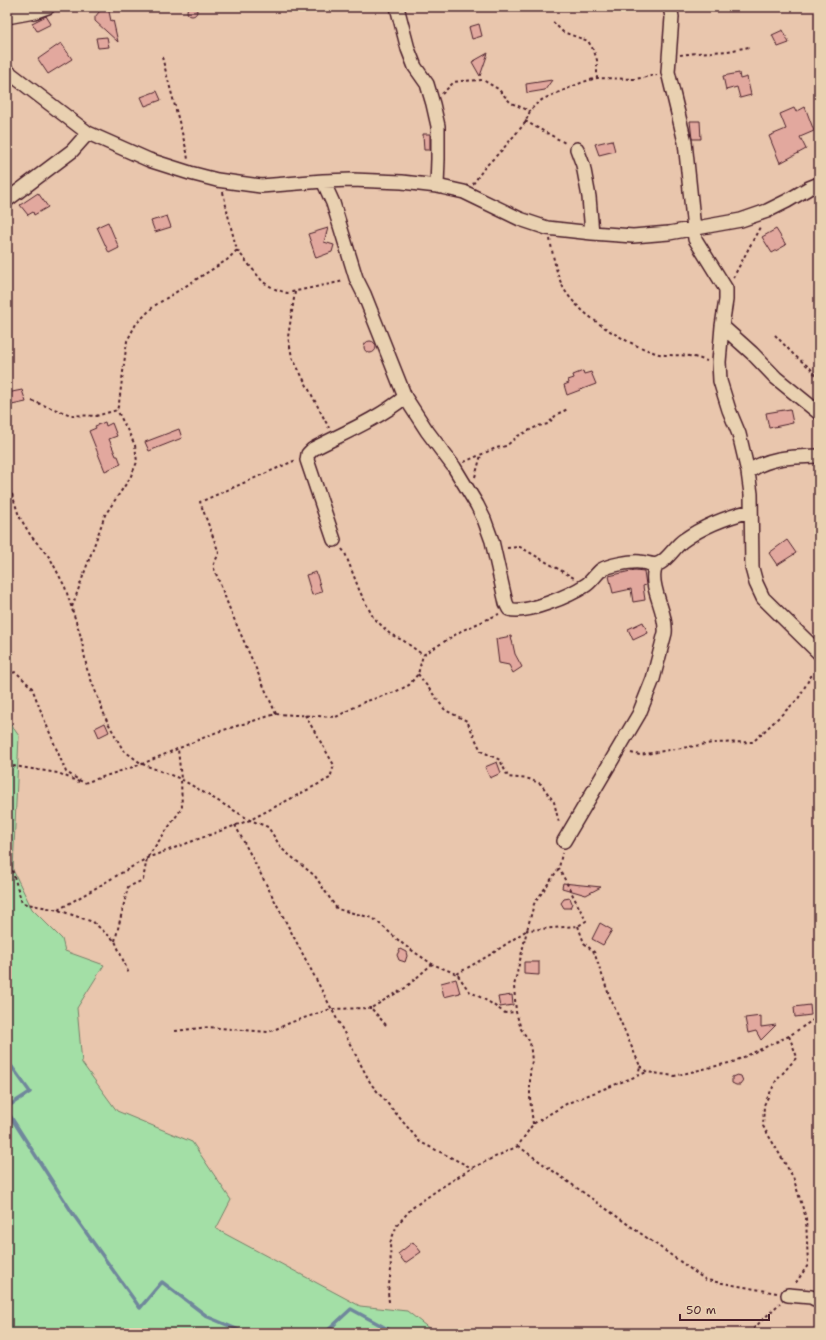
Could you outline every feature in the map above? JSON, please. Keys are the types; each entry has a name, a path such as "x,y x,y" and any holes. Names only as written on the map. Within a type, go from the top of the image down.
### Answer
{"street":[{"path":"7,17 34,12 48,7"},
{"path":"396,7 410,55 418,73 427,84 433,104 438,126 437,186"},
{"path":"671,8 668,72 684,142 695,228 695,239 726,289 719,362 720,381 729,410 739,434 748,472 751,494 752,568 756,583 763,598 819,653"},
{"path":"7,71 88,134 149,160 190,173 223,181 261,186 323,181 402,182 437,186 464,192 520,219 547,228 633,236 669,233 741,220 767,211 819,184"},
{"path":"7,200 72,151 88,134"},
{"path":"577,149 583,165 589,197 592,233"},
{"path":"323,181 333,203 356,278 364,294 405,397 427,431 454,467 477,505 490,534 506,603 509,609 516,611 547,604 586,585 601,571 610,567 636,562 657,564 683,540 706,526 728,517 751,511"},
{"path":"722,326 752,353 776,378 819,413"},
{"path":"334,540 307,460 308,454 313,449 363,424 397,404 405,397"},
{"path":"748,472 756,465 768,461 789,457 819,456"},
{"path":"564,841 639,714 653,679 665,633 665,620 654,583 654,574 657,564"},
{"path":"788,1295 811,1297 819,1301"}],"path":[{"path":"671,8 690,9 701,7"},
{"path":"553,22 563,32 588,41 597,60 597,78"},
{"path":"669,56 749,48"},
{"path":"162,57 187,152 190,173"},
{"path":"464,192 526,121 530,111 535,105 544,99 583,82 597,78 635,79 668,72"},
{"path":"433,104 454,82 483,80 498,89 511,103 530,111"},
{"path":"526,121 577,149"},
{"path":"223,181 224,195 237,250 263,282 275,289 287,293 356,278"},
{"path":"726,289 767,211"},
{"path":"547,228 555,264 564,288 574,303 594,319 623,338 654,353 671,356 689,356 719,362"},
{"path":"71,608 105,515 130,478 137,462 135,445 117,410 127,341 136,324 154,306 227,260 237,250"},
{"path":"295,292 288,337 292,357 334,438"},
{"path":"775,335 794,355 810,368 819,379"},
{"path":"7,361 7,375"},
{"path":"32,401 71,415 96,416 117,410"},
{"path":"454,467 496,448 506,446 518,436 538,426 548,424 557,414 568,409"},
{"path":"276,714 231,612 213,566 219,553 200,502 308,454"},
{"path":"470,494 481,455"},
{"path":"7,484 19,516 31,536 50,558 65,587 81,637 87,669 106,719 123,750 142,764 181,779 250,820 268,827 282,848 315,876 337,909 373,918 404,946 432,964 457,974 469,991 505,1013 516,1012"},
{"path":"334,540 345,553 360,592 373,617 390,634 404,641 423,655"},
{"path":"520,547 572,578 578,578"},
{"path":"7,765 58,774 84,783 142,764 217,732 276,714 336,717 364,702 395,692 409,684 418,674 423,655 461,631 509,609"},
{"path":"7,674 16,672 32,688 66,772 84,783"},
{"path":"418,674 445,710 467,721 481,751 500,760 508,777 529,779 541,784 554,802 564,841 559,868 534,904 514,986 516,1012 521,1028 530,1042 532,1061 530,1072 530,1098 533,1124"},
{"path":"618,750 640,755 712,743 752,742 798,699 811,676 819,674"},
{"path":"58,910 147,858 250,820 330,778 334,765 304,715"},
{"path":"115,940 128,887 143,880 147,858 182,808 178,749"},
{"path":"234,825 371,1084 420,1142 472,1168"},
{"path":"7,853 22,903 58,910 93,922 115,940 129,974"},
{"path":"457,974 493,953 527,930 578,926 586,921 559,868"},
{"path":"578,926 584,943 594,952 609,995 640,1066 647,1072 674,1076 733,1062 789,1036 819,1016"},
{"path":"175,1031 209,1027 269,1032 292,1022 331,1009 371,1008 405,988 432,964"},
{"path":"371,1008 386,1025"},
{"path":"749,1333 788,1295 808,1265 806,1218 793,1176 763,1126 764,1105 776,1081 797,1057 789,1036"},
{"path":"638,1076 640,1066"},
{"path":"389,1302 388,1292 391,1270 390,1243 397,1225 412,1208 472,1168 518,1146 533,1124 568,1104 647,1072"},
{"path":"518,1146 706,1280 788,1295"}],"green space":[{"path":"7,719 19,736 13,870 32,909 62,939 65,951 104,965 77,1008 82,1063 117,1111 192,1142 231,1200 216,1229 360,1306 407,1311 435,1333 7,1333"}],"building":[{"path":"192,6 197,11 192,16 187,11"},
{"path":"103,7 108,7 111,21 113,20 118,42 95,21 95,17"},
{"path":"46,16 51,24 37,31 32,23"},
{"path":"479,24 482,36 472,39 469,27"},
{"path":"783,30 789,43 778,47 772,35"},
{"path":"107,37 109,47 98,48 96,38"},
{"path":"61,43 72,59 48,74 38,59"},
{"path":"488,53 480,76 472,62"},
{"path":"739,73 740,79 747,77 751,95 740,98 737,87 726,90 723,76"},
{"path":"552,80 545,90 527,93 526,84"},
{"path":"157,91 161,100 145,106 141,97"},
{"path":"805,107 814,131 800,137 806,149 780,163 769,136 786,129 780,114 794,108 796,112"},
{"path":"690,121 700,121 701,139 692,139"},
{"path":"423,134 430,134 430,150 424,150"},
{"path":"612,140 615,151 599,155 595,144"},
{"path":"38,193 48,207 34,215 33,212 28,215 20,205"},
{"path":"167,216 171,227 155,232 151,221"},
{"path":"108,222 119,248 109,253 97,227"},
{"path":"328,228 324,242 334,245 332,252 316,258 308,234"},
{"path":"776,229 786,245 772,253 762,237"},
{"path":"370,341 374,343 376,347 374,351 370,353 366,351 364,347 366,343"},
{"path":"583,371 584,374 591,372 596,384 567,395 564,385 569,383 568,380 574,378 573,375"},
{"path":"22,390 26,402 7,406 7,393"},
{"path":"790,409 793,423 769,428 766,413"},
{"path":"105,422 106,426 112,423 117,436 109,439 121,464 105,471 89,431 96,428 95,426"},
{"path":"179,429 182,438 149,451 145,442"},
{"path":"787,540 796,553 777,565 769,553"},
{"path":"635,570 644,571 646,585 643,586 645,600 633,602 631,589 613,593 609,576"},
{"path":"316,572 322,592 312,595 306,575"},
{"path":"643,622 648,633 633,640 628,629"},
{"path":"511,636 515,654 522,667 513,673 509,665 499,663 496,639"},
{"path":"105,723 109,732 99,737 95,728"},
{"path":"497,762 501,773 490,778 485,767"},
{"path":"563,883 601,887 586,895 562,888"},
{"path":"570,898 572,903 570,908 564,908 561,903 564,899"},
{"path":"600,923 612,930 603,945 592,939"},
{"path":"400,949 406,952 407,956 405,962 399,960 397,955"},
{"path":"524,962 539,962 539,975 524,974"},
{"path":"456,979 460,993 444,997 441,983"},
{"path":"512,995 513,1005 500,1007 498,997"},
{"path":"810,1005 811,1015 795,1017 794,1007"},
{"path":"761,1016 761,1027 776,1025 761,1040 756,1031 748,1033 745,1018"},
{"path":"737,1075 741,1076 743,1081 740,1085 732,1083 732,1077"},
{"path":"413,1242 421,1252 405,1263 398,1254"}],"waterway":[{"path":"7,1060 30,1092 7,1107"},
{"path":"7,1111 75,1217 140,1308 162,1282 208,1317 246,1333"},
{"path":"325,1333 351,1309 395,1333"}]}
